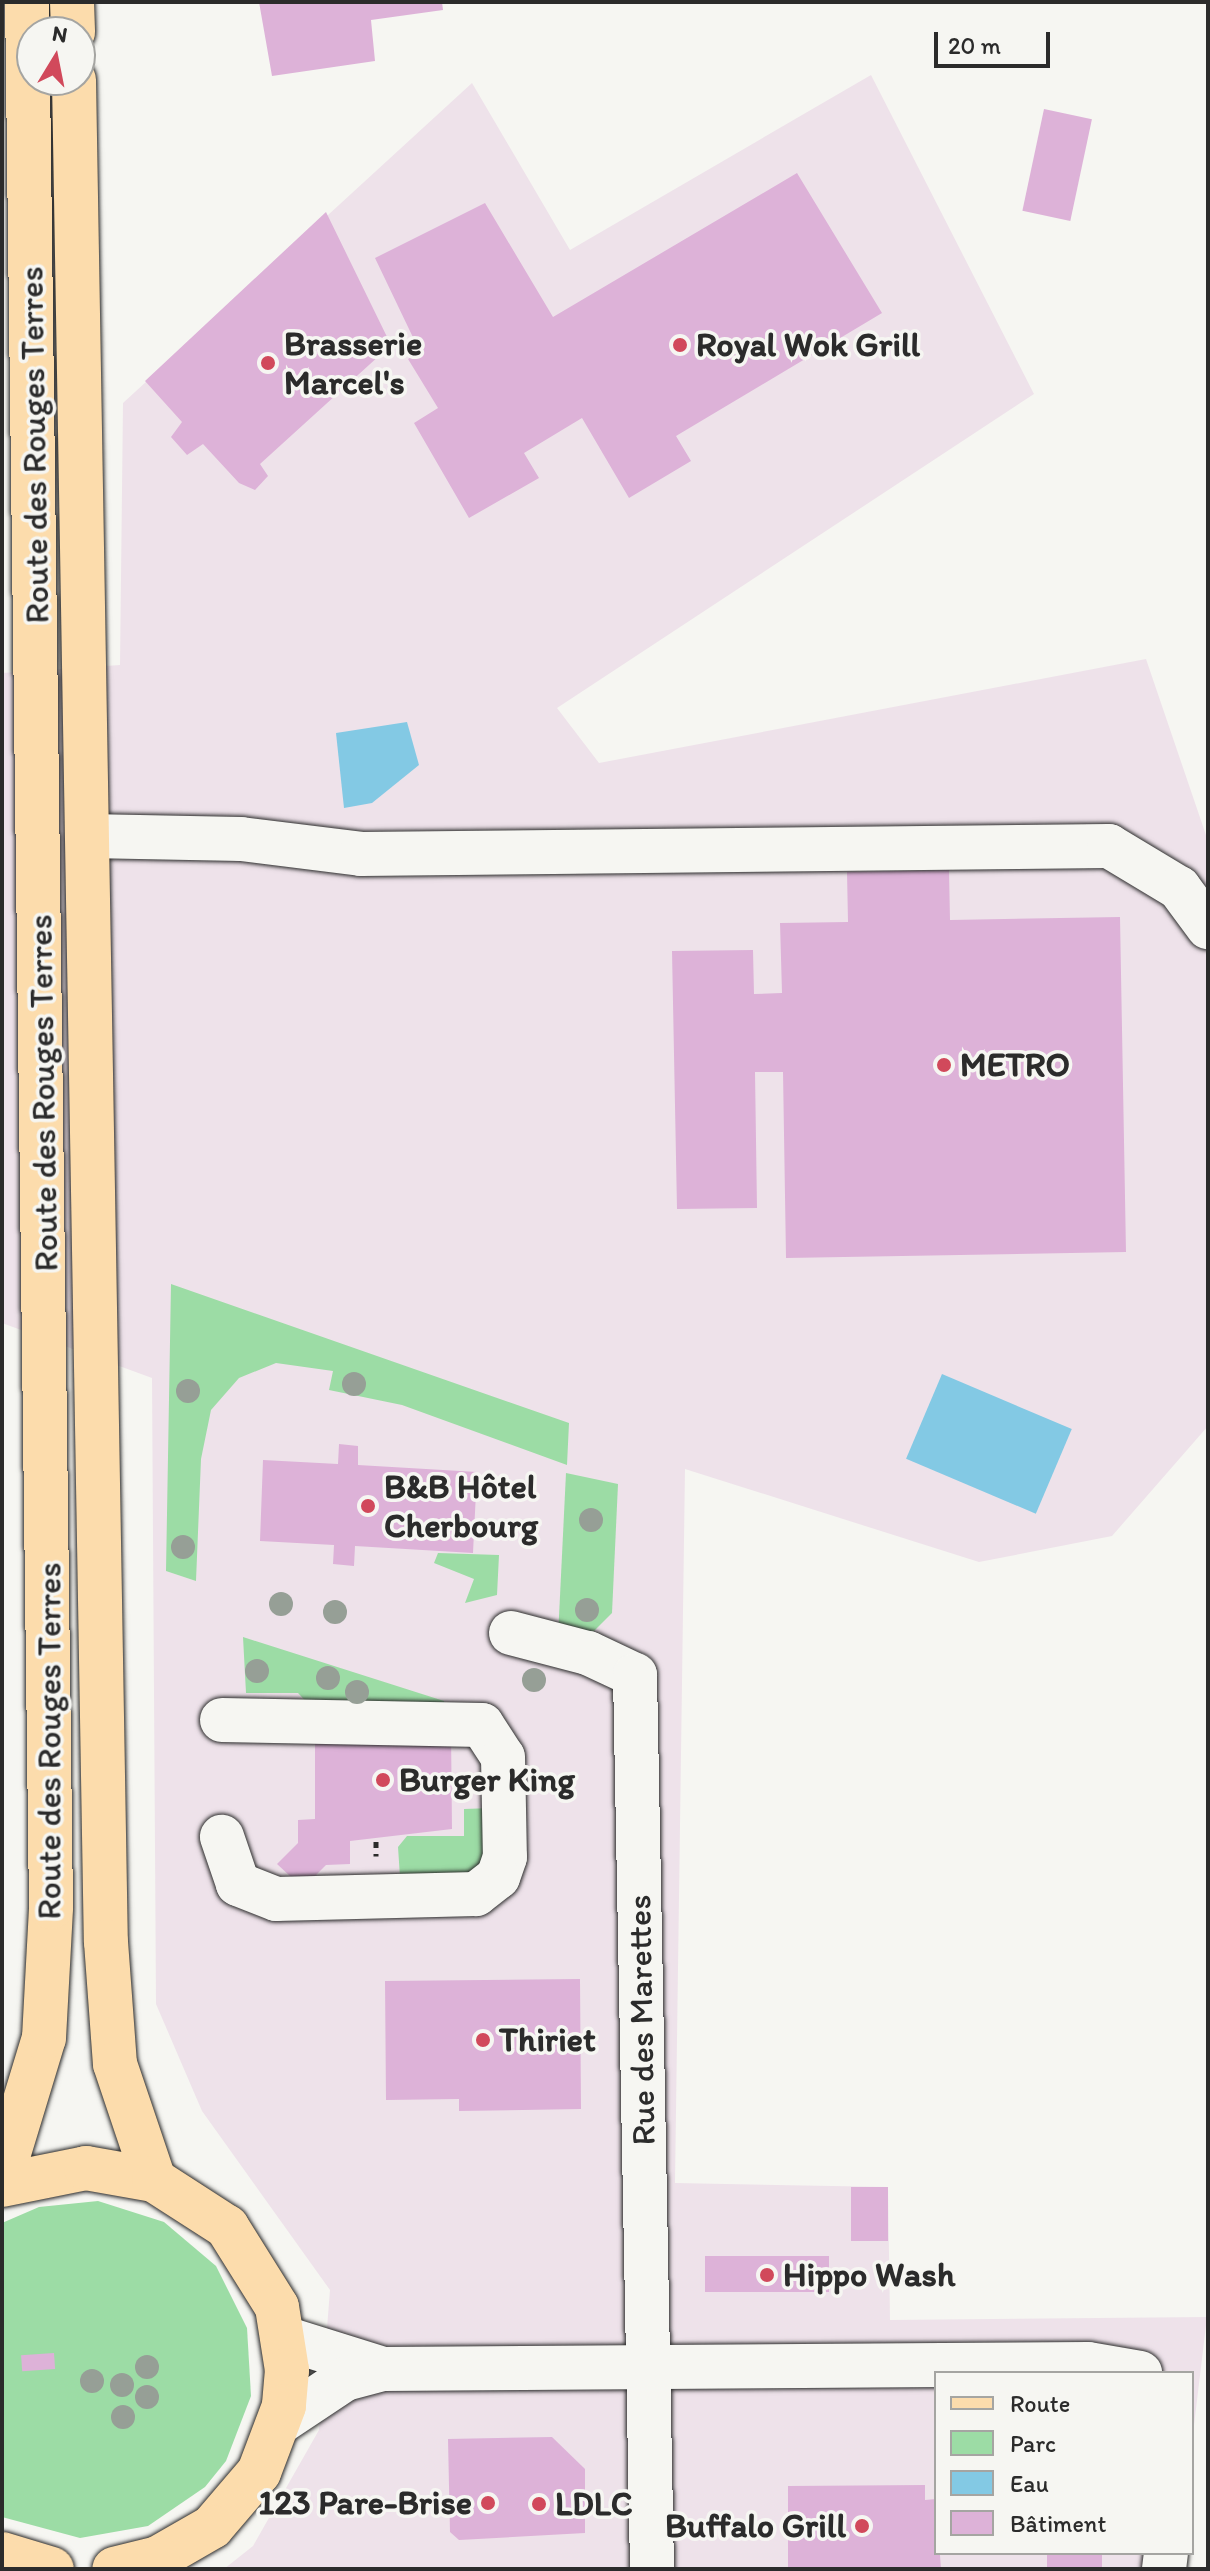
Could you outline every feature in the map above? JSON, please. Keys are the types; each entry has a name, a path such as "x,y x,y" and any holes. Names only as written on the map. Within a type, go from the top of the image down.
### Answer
{"main road":[{"name":"Route des Rouges Terres","path":"2,2176 44,2038 51,1907 27,2"},
{"name":"Route des Rouges Terres","path":"74,96 109,2011 115,2064 154,2180"},
{"path":"2,2185 86,2168 154,2180 203,2206 248,2251 284,2338 279,2423 238,2502 212,2527 157,2564 114,2569"}],"street":[{"path":"88,836 241,839 361,854 1109,846 1179,888 1208,927"},
{"name":"Rue des Marettes","path":"511,1633 588,1653 635,1675 652,2569"},
{"path":"222,1720 482,1725 503,1757 505,1857 498,1877 476,1894 263,1898 235,1880 222,1837"},
{"path":"284,2338 383,2369"},
{"path":"279,2423 345,2379 383,2369 1088,2364 1128,2371"}],"shaded area":[{"path":"871,75 1034,394 557,708 599,763 1146,659 1208,841 1208,1426 1112,1536 979,1562 685,1469 675,2183 888,2187 890,2320 1207,2317 1194,2425 1194,2371 934,2371 934,2555 1179,2555 1177,2569 224,2569 253,2546 319,2430 330,2290 202,2111 156,2004 152,1378 2,1323 2,673 120,665 123,403 472,83 570,250"}],"green space":[{"path":"171,1284 569,1423 567,1465 402,1405 329,1390 333,1371 276,1363 239,1378 211,1410 201,1459 196,1581 166,1571"},
{"path":"566,1473 618,1484 612,1613 586,1639 558,1637"},
{"path":"438,1553 499,1555 497,1595 465,1603 474,1579 434,1563"},
{"path":"243,1637 444,1701 446,1714 317,1713 298,1693 246,1693"},
{"path":"492,1808 484,1875 400,1877 398,1847 407,1836 464,1836 464,1809"},
{"path":"98,2201 164,2222 216,2266 247,2328 251,2396 226,2461 205,2487 148,2526 80,2538 2,2517 2,2223 39,2207"}],"water":[{"path":"407,722 419,765 372,803 344,808 336,733"},
{"path":"942,1374 1072,1429 1036,1514 906,1459"}],"building":[{"path":"259,2 442,2 443,10 371,20 375,61 272,76"},
{"path":"1044,109 1092,119 1070,221 1022,211"},
{"path":"797,173 882,313 676,436 691,461 629,498 582,418 524,453 539,478 469,518 414,423 438,408 408,359 420,352 375,258 485,203 553,317"},
{"name":"Brasserie Marcel's","path":"326,212 391,345 260,464 268,476 255,490 239,483 203,444 187,455 171,437 182,422 145,381"},
{"name":"METRO","path":"949,870 950,920 1120,917 1126,1252 786,1258 783,1072 755,1072 757,1208 677,1209 672,951 753,950 754,994 782,993 780,923 848,922 847,872"},
{"name":"B&B Hôtel Cherbourg","path":"339,1444 358,1446 358,1465 477,1472 473,1553 355,1546 354,1566 333,1564 334,1545 260,1541 263,1460 338,1464"},
{"name":"Burger King","path":"451,1729 452,1829 350,1841 350,1864 326,1865 303,1888 277,1864 298,1843 298,1820 315,1819 315,1733"},
{"name":"Thiriet","path":"580,1979 581,2109 459,2111 459,2099 386,2100 385,1981"},
{"path":"851,2187 888,2187 888,2241 851,2241"},
{"name":"Hippo Wash","path":"705,2256 829,2256 829,2292 705,2292"},
{"path":"54,2353 55,2369 22,2371 21,2355"},
{"path":"552,2437 585,2469 585,2533 459,2540 450,2532 448,2439"},
{"name":"Buffalo Grill","path":"925,2485 925,2500 934,2499 934,2555 940,2555 941,2569 788,2569 788,2486"},
{"path":"1047,2555 1102,2555 1102,2569 1047,2569"}],"place":[{"name":"Royal Wok Grill","path":"680,345"},
{"name":"Brasserie Marcel's","path":"268,363"},
{"name":"METRO","path":"944,1065"},
{"name":"B&B Hôtel Cherbourg","path":"368,1506"},
{"name":"Burger King","path":"383,1780"},
{"name":"Thiriet","path":"483,2040"},
{"name":"Hippo Wash","path":"767,2275"},
{"name":"123 Pare-Brise","path":"488,2503"},
{"name":"LDLC","path":"539,2504"},
{"name":"Buffalo Grill","path":"862,2526"}]}
